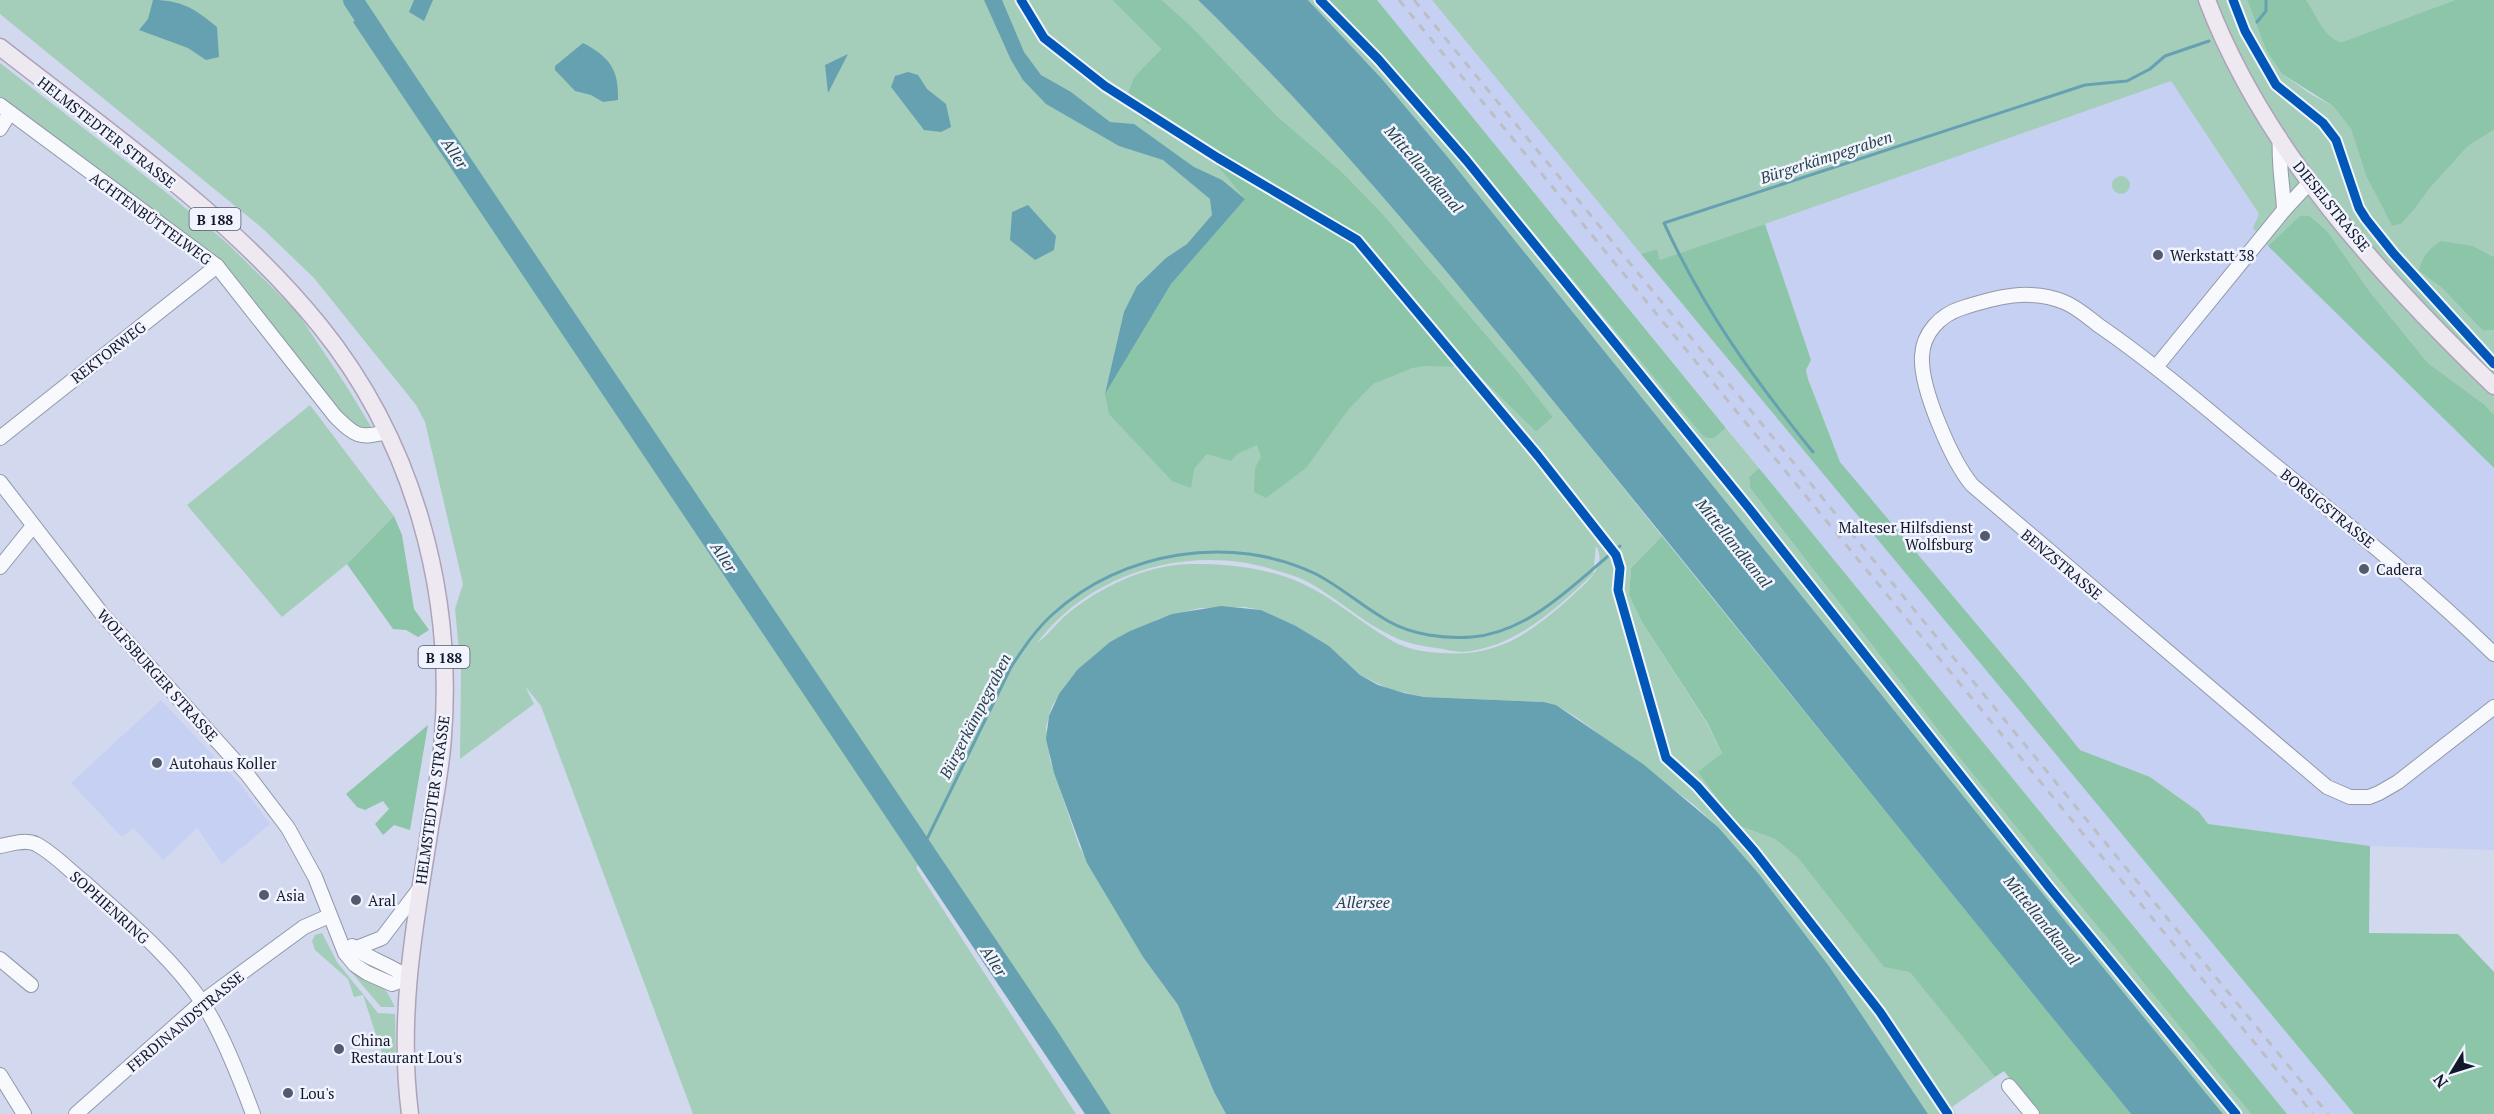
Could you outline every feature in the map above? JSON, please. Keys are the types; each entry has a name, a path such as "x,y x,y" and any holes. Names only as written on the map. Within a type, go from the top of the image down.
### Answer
{"main road":[{"name":"DIESELSTRASSE","path":"2207,0 2238,71 2310,182 2388,275 2494,386"},
{"name":"HELMSTEDTER STRASSE","path":"0,47 188,195 271,271 322,328 351,369 387,432 407,479 428,544 434,571 445,668 443,739 420,888 405,1012 405,1060 410,1114"}],"street":[{"path":"0,129 5,110"},
{"name":"ACHTENBÜTTELWEG","path":"5,110 217,266 335,416 350,431 366,438 387,432"},
{"path":"2280,138 2278,158 2282,172 2284,210"},
{"path":"2156,368 2284,210 2310,182"},
{"name":"REKTORWEG","path":"0,438 217,266"},
{"name":"BENZSTRASSE","path":"2156,368 2068,304 2042,296 2020,294 1996,298 1959,309 1940,320 1928,333 1922,346 1921,363 1950,452 1972,485 2293,760 2331,789 2350,797 2379,793 2398,782 2494,707"},
{"name":"BORSIGSTRASSE","path":"2156,368 2372,543 2442,603 2494,654"},
{"name":"WOLFSBURGER STRASSE","path":"0,482 102,614 259,788 303,851 329,916 345,953 367,974 392,984 408,978 396,968 354,949 338,936"},
{"path":"0,567 33,526"},
{"name":"SOPHIENRING","path":"0,846 17,842 34,843 54,857 125,918 171,964 202,1002 237,1072 253,1114"},
{"path":"354,949 381,938 420,888"},
{"name":"FERDINANDSTRASSE","path":"76,1114 202,1002 304,927 329,916"},
{"path":"0,959 32,985"},
{"path":"0,1075 24,1114"},
{"path":"2009,1086 2032,1114"}],"shaded area":[{"path":"1377,0 1432,0 2354,1114 2287,1114"},
{"path":"2171,81 2259,214 2268,246 2494,468 2494,850 2370,846 2208,824 2199,812 2150,777 2080,750 1840,462 1808,379 1806,370 1811,360 1765,224"},
{"name":"Autohaus Koller","path":"161,700 241,785 270,824 222,864 197,828 163,860 134,828 122,837 71,783"}],"green space":[{"path":"0,0 1112,0 1161,49 1134,77 1124,103 1152,125 1174,127 1204,149 1218,165 1470,367 1536,432 1553,417 1517,371 1380,211 1342,172 1277,116 1191,26 1162,0 1198,0 1261,63 1380,193 1495,329 1662,536 1631,568 1629,595 1642,622 1708,725 1722,753 1699,772 1737,825 1775,839 1798,858 1884,966 1910,971 1995,1077 1952,1107 1956,1114 1928,1114 1829,966 1759,874 1718,827 1693,804 1576,717 1556,705 1544,702 1424,697 1389,689 1360,675 1329,646 1296,626 1261,610 1245,607 1200,608 1158,619 1077,670 1052,706 1046,727 1050,760 1079,846 1143,957 1178,1005 1214,1092 1226,1114 1111,1114 931,844 916,868 1076,1114 693,1114 541,706 525,686 534,704 460,759 461,671 455,609 463,584 425,422 416,405 314,278 261,227 0,14","holes":["1596,546 1599,561 1593,575 1555,611 1512,641 1479,651 1461,653 1441,653 1408,648 1378,632 1324,595 1288,578 1247,568 1204,564 1156,568 1124,579 1079,605 1037,643 1059,618 1085,597 1115,581 1146,569 1179,562 1212,560 1245,563 1297,577 1319,588 1370,624 1408,642 1463,652 1482,649 1518,634 1550,613 1593,574"]},
{"path":"1112,0 1162,0 1191,26 1277,116 1342,172 1380,211 1517,371 1553,417 1536,432 1470,367 1412,368 1373,384 1348,410 1306,468 1266,498 1254,492 1255,468 1261,457 1257,445 1237,454 1231,461 1207,454 1194,469 1191,488 1172,481 1109,414 1105,394 1171,284 1245,199 1204,149 1174,127 1148,124 1124,103 1134,77 1161,49"},
{"path":"1308,0 1329,0 1448,130 1702,435 1714,438 1726,428 1759,468 1749,477 1750,488 1962,761 2251,1114 2223,1114 1446,155 1382,79"},
{"path":"1329,0 1377,0 1726,428 1714,438 1702,435 1448,130"},
{"path":"1432,0 2247,0 2266,50 2282,74 2312,95 2333,106 2351,129 2366,176 2392,226 2401,224 2468,146 2494,130 2494,257 2473,246 2419,271 2442,288 2483,331 2494,330 2494,415 2485,405 2428,363 2370,292 2328,232 2310,216 2300,217 2268,246 2253,228 2259,214 2171,81 1660,261 1657,249 1641,254"},
{"path":"2247,0 2306,0 2325,31 2342,42 2455,0 2494,0 2494,130 2468,146 2401,224 2392,226 2366,176 2351,129 2333,106 2282,74 2266,50"},
{"path":"2306,0 2455,0 2342,42 2325,31"},
{"path":"0,63 172,197 227,243 297,312 373,430 364,432 339,413 220,262 0,101"},
{"path":"2121,176 2127,179 2130,185 2127,191 2121,194 2115,191 2112,185 2115,179"},
{"path":"2300,216 2310,216 2328,232 2370,292 2428,363 2485,405 2494,415 2494,468 2268,246"},
{"path":"1765,224 1811,360 1806,370 1808,379 1840,462 2080,750 2150,777 2199,812 2208,824 2370,846 2369,933 2458,934 2494,972 2494,1114 2354,1114 1641,254 1657,249 1660,260"},
{"path":"2441,241 2473,246 2494,257 2494,330 2483,331 2442,288 2419,271 2427,253"},
{"path":"310,405 394,516 347,564 282,617 187,505"},
{"path":"1759,468 2287,1114 2251,1114 1962,761 1750,488 1749,477"},
{"path":"394,516 402,535 414,609 429,630 418,637 406,630 393,629 347,564"},
{"path":"1662,536 2131,1114 2038,1114 2004,1071 1995,1077 1910,972 1884,967 1798,858 1775,839 1737,825 1698,772 1722,753 1708,724 1642,622 1629,595 1631,568"},
{"path":"428,725 410,830 394,825 383,835 375,824 389,809 383,801 365,810 357,807 346,794"},
{"path":"322,933 337,962 378,1013 395,1014 396,1063 382,1053 363,995 354,997 348,979 315,950 312,941 315,935"},
{"path":"334,939 387,992 395,1007 381,1007 340,959 332,941"}],"water":[{"path":"153,0 163,0 188,7 217,27 219,57 206,60 188,48 139,30 148,19"},
{"path":"414,0 433,0 424,21 409,12"},
{"path":"984,0 1002,0 1024,52 1041,75 1071,92 1110,122 1134,124 1194,167 1222,180 1245,199 1171,284 1105,394 1124,312 1137,286 1166,258 1187,244 1212,215 1210,199 1163,160 1119,146 1046,104 1023,80 1011,60"},
{"name":"Mittellandkanal","path":"1198,0 1308,0 1382,79 2223,1114 2131,1114 1459,287 1306,111"},
{"path":"371,10 1111,1114 1085,1114 353,22"},
{"path":"583,43 600,54 611,66 617,80 618,100 603,102 591,95 575,91 555,70 555,66"},
{"path":"848,54 828,93 825,65"},
{"path":"908,72 918,75 927,89 946,104 951,127 941,132 924,130 891,87 895,76"},
{"path":"1028,205 1056,236 1054,250 1035,260 1010,240 1012,212"},
{"name":"Allersee","path":"1221,606 1261,610 1296,626 1329,646 1360,675 1378,685 1404,693 1424,697 1544,702 1556,705 1643,764 1718,827 1759,874 1829,966 1928,1114 1226,1114 1214,1092 1178,1005 1143,957 1087,863 1054,773 1046,739 1049,716 1059,694 1077,670 1110,642 1172,614"}],"waterway":[{"name":"Aller","path":"353,0 378,38"},
{"name":"Bürgerkämpegraben","path":"2257,22 2266,11 2266,0"},
{"name":"Bürgerkämpegraben","path":"1813,452 1731,342 1679,255 1664,223 2085,85 2127,81 2150,69 2165,56 2209,41"},
{"name":"Bürgerkämpegraben","path":"926,841 1011,667 1025,646 1053,614 1081,593 1111,575 1144,563 1178,555 1214,552 1249,554 1283,561 1316,574 1379,615 1407,630 1440,637 1472,637 1514,626 1533,616 1620,546"}],"railway":[{"path":"1399,0 2313,1114"},
{"path":"1414,0 2328,1114"}],"cycle path":[{"path":"1021,0 1044,38 1105,86 1218,158 1357,240 1538,456 1616,555 1620,568 1618,590 1666,758 1697,786 1754,851 1880,1012 1948,1114"},
{"path":"1320,0 1378,59 1466,160 1748,507 2048,886 2236,1114"},
{"path":"2233,0 2245,31 2276,85 2323,123 2336,140 2359,208 2366,219 2394,254 2494,364"}],"place":[{"name":"Werkstatt 38","path":"2158,255"},
{"name":"Malteser Hilfsdienst Wolfsburg","path":"1985,536"},
{"name":"Cadera","path":"2364,569"},
{"name":"Autohaus Koller","path":"157,763"},
{"name":"Asia","path":"264,895"},
{"name":"Aral","path":"356,900"},
{"name":"China Restaurant Lou's","path":"339,1049"},
{"name":"Lou's","path":"288,1093"}]}
